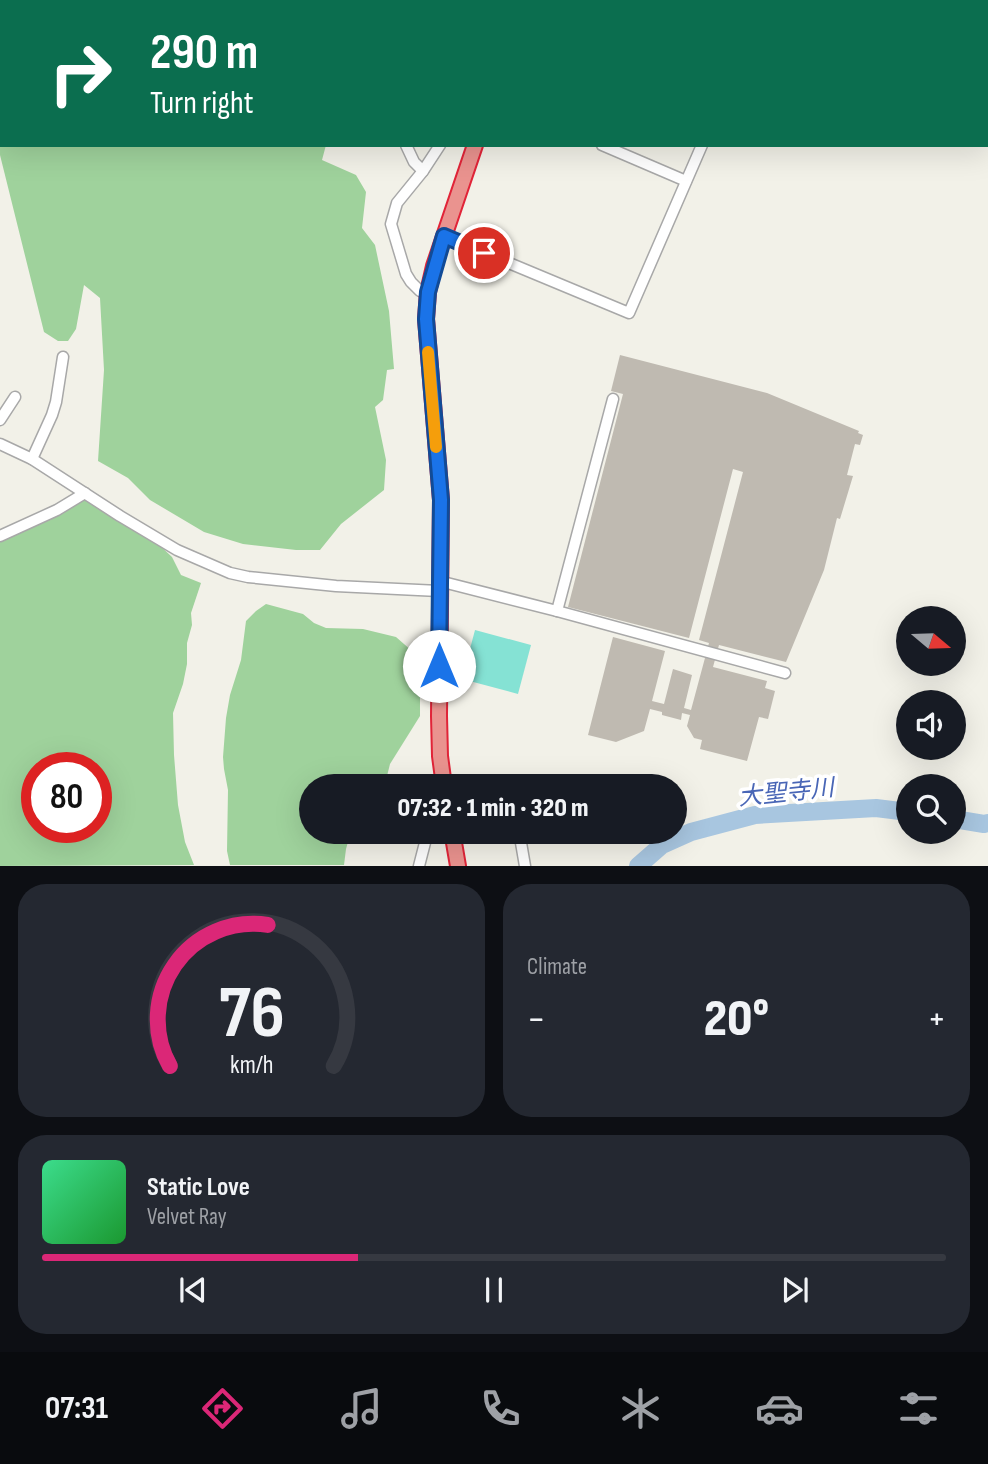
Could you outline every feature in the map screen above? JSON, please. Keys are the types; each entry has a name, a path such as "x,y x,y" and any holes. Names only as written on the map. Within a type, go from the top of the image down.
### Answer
{"highway":[{"path":"442,774 439,716 441,500 426,319 428,292 474,147"},
{"path":"454,844 458,866"}],"street":[{"path":"407,147 414,162 423,170"},
{"path":"428,292 420,291 406,274 391,224 397,202 439,147"},
{"path":"608,147 686,181"},
{"path":"444,236 629,313 701,147"},
{"path":"32,459 56,402 63,357"},
{"path":"0,420 15,397"},
{"path":"557,611 613,399"},
{"path":"0,444 32,459 177,550 230,573 336,586 439,586 557,611 785,673"},
{"path":"0,536 57,510 85,493"},
{"path":"419,866 425,844"},
{"path":"522,844 526,866"}],"green space":[{"path":"0,147 325,147 322,160 356,175 366,192 362,228 375,245 389,311 394,369 387,370 383,400 375,407 386,460 384,490 341,524 320,550 296,550 243,544 204,532 150,500 128,478 98,461 104,370 100,298 84,285 76,329 68,341 58,341 44,332"},
{"path":"86,496 156,542 172,557 181,575 201,583 191,613 192,625 187,643 183,684 173,713 178,805 185,842 194,865 0,866 0,541"},
{"path":"266,604 303,614 326,628 363,629 396,637 412,651 420,682 420,716 390,764 388,774 299,774 299,844 347,844 344,865 230,865 227,851 228,790 223,757 226,718 241,660 246,621"}],"shaded area":[{"path":"475,630 531,645 518,694 462,679"}],"building":[{"path":"620,355 767,393 863,435 860,445 855,444 847,475 853,476 840,519 837,518 824,570 786,662 719,645 713,667 767,681 765,688 775,691 768,719 759,717 747,761 700,749 702,740 694,738 687,726 690,715 682,713 681,720 650,709 644,731 616,742 588,735 613,637 665,651 652,701 664,704 673,669 692,675 684,708 691,710 709,643 699,640 743,472 733,469 689,638 568,607 623,394 611,391"}],"waterway":[{"name":"大聖寺川","path":"638,866 662,845 691,832 755,815 876,808 896,810"},
{"name":"大聖寺川","path":"966,821 988,823"}],"slow traffic":[{"path":"428,352 436,447"}],"route":[{"path":"439,666 441,500 427,348 428,292 444,236 484,253"}]}
